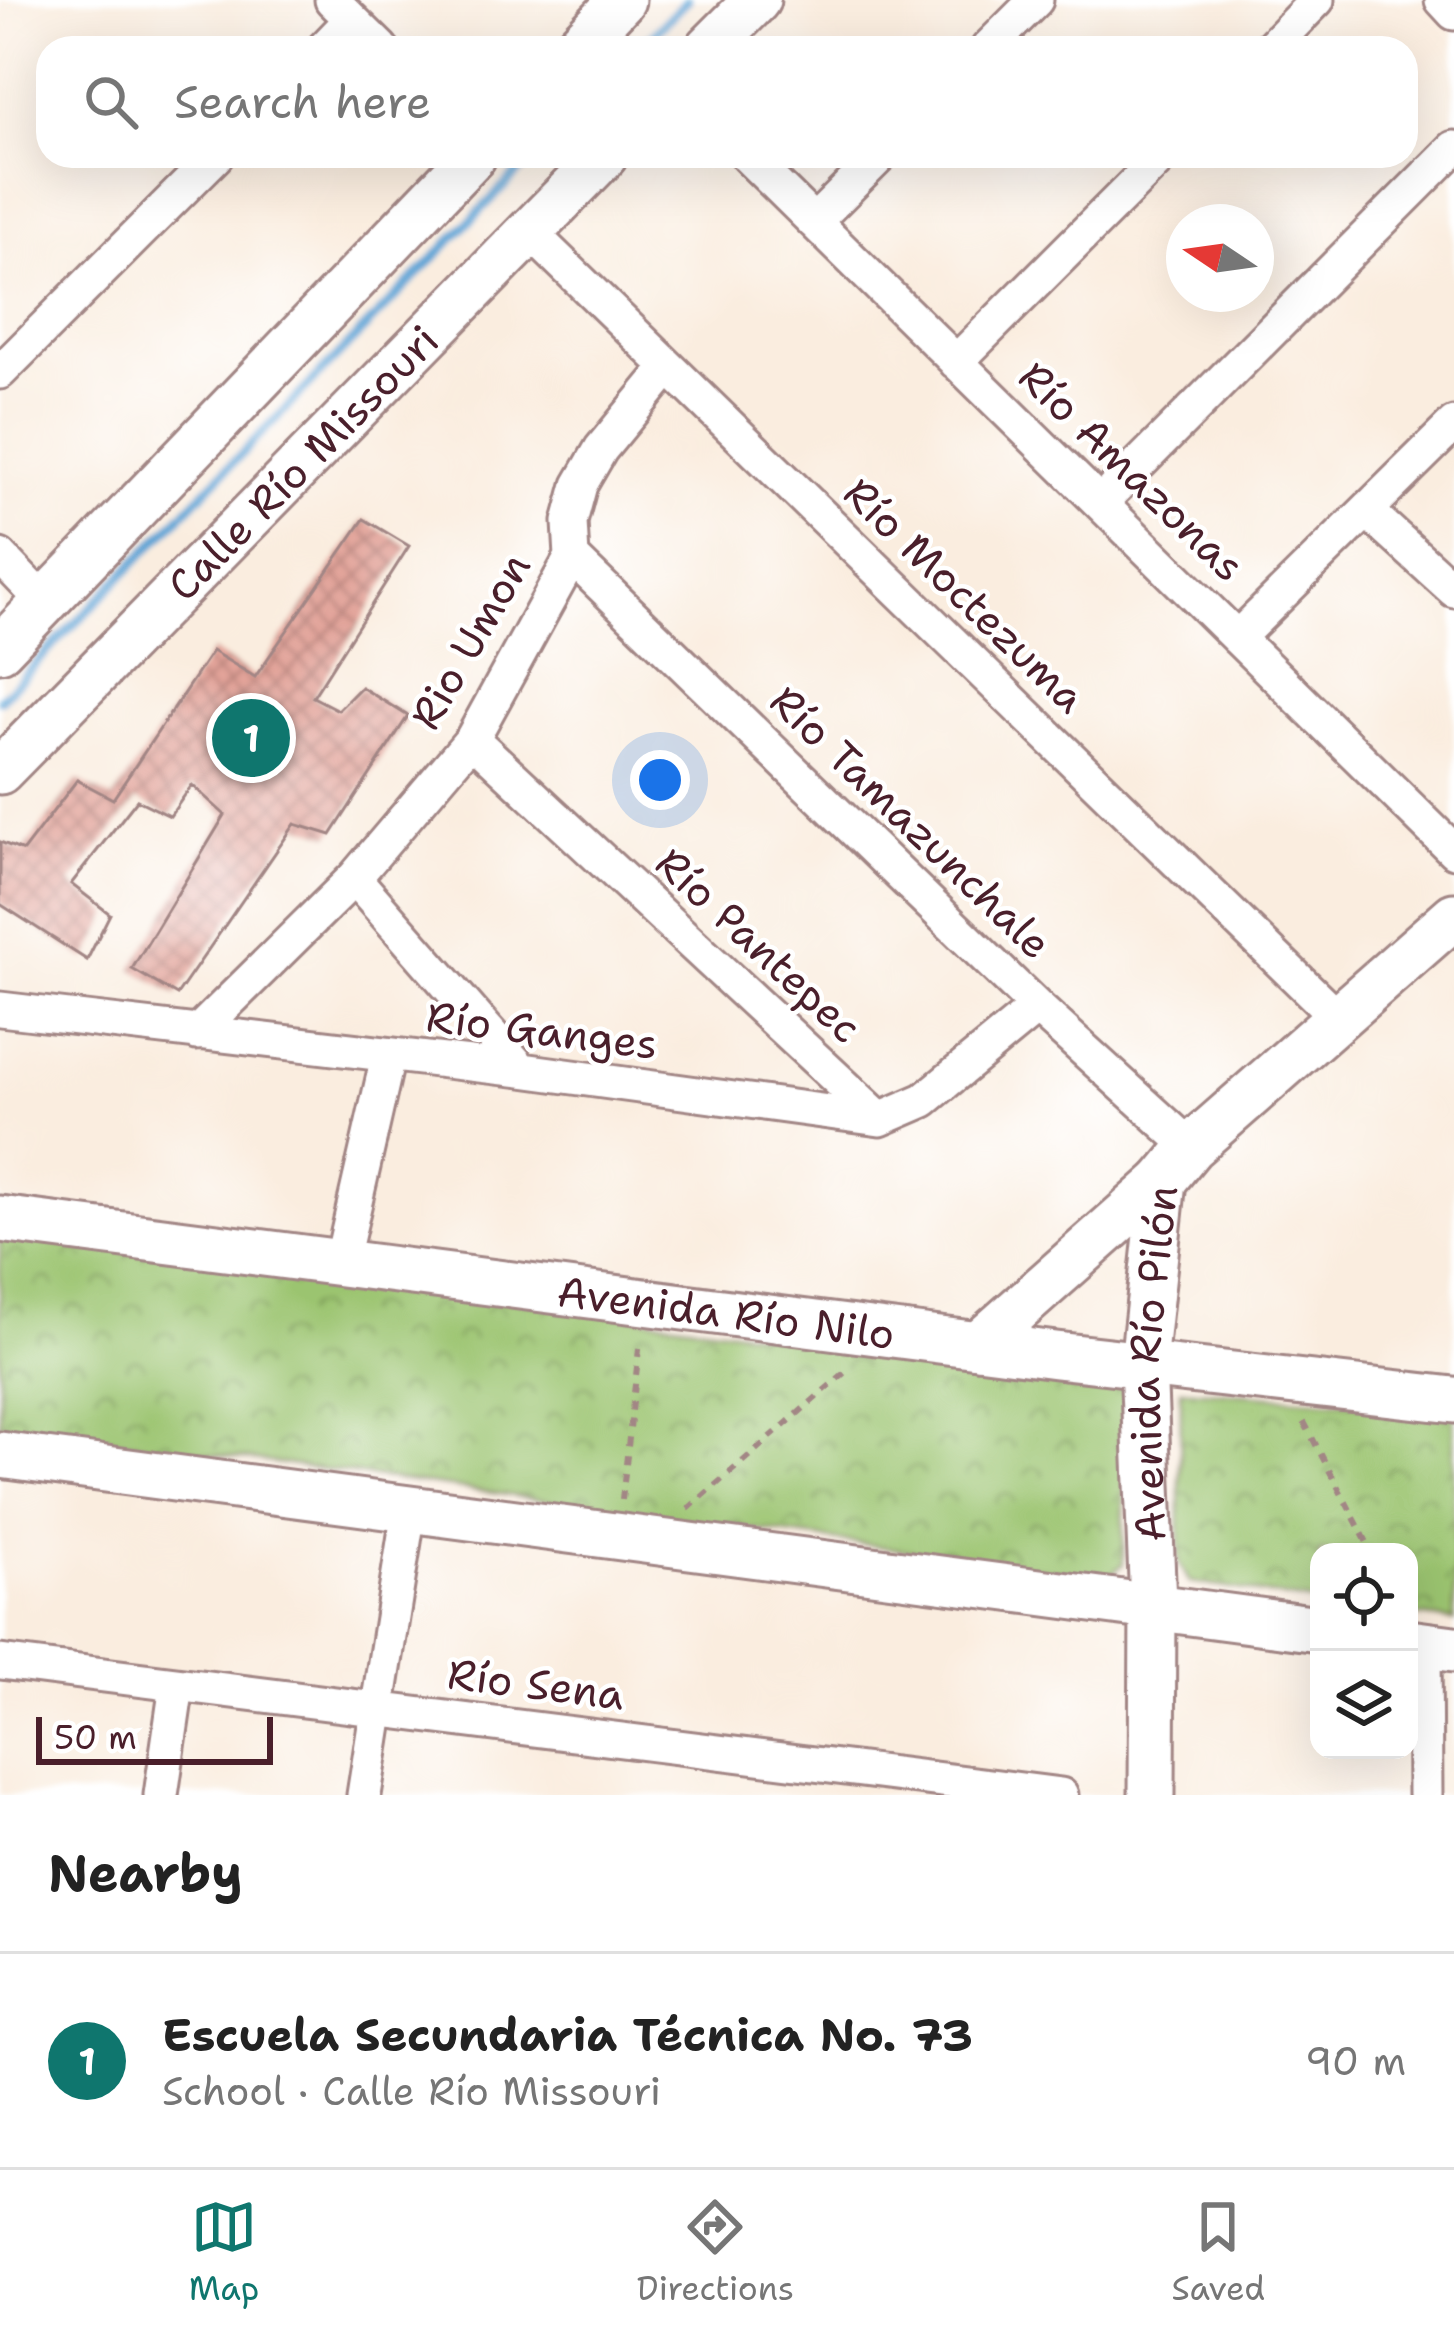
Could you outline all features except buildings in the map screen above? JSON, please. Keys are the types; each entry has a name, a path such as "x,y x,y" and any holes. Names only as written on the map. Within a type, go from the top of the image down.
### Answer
{"street":[{"path":"588,36 622,0"},
{"path":"721,36 757,0"},
{"path":"1000,36 1036,0"},
{"path":"1282,36 1318,0"},
{"path":"1442,0 1454,13"},
{"path":"342,10 369,36"},
{"path":"1100,503 1454,148"},
{"path":"0,372 204,168"},
{"name":"Calle Río Missouri","path":"0,649 462,168"},
{"name":"Calle Río Missouri","path":"0,771 592,168"},
{"name":"Río Amazonas","path":"759,168 1454,851"},
{"path":"814,222 868,168"},
{"path":"956,362 1150,168"},
{"name":"Río Moctezuma","path":"530,232 666,370 1340,1020"},
{"name":"Rio Umon","path":"197,1033 354,878 472,739 572,557 570,522 580,485 601,449 666,370"},
{"path":"1237,638 1454,424"},
{"path":"1367,511 1454,590"},
{"path":"0,556 45,603"},
{"name":"Río Tamazunchale","path":"572,557 1037,1007 1177,1164"},
{"name":"Río Pantepec","path":"472,739 880,1119"},
{"path":"354,878 522,1070"},
{"name":"Avenida Río Pilón","path":"1152,1795 1154,1604 1143,1363 1177,1164 1454,916"},
{"path":"880,1119 924,1100 1037,1007"},
{"name":"Río Ganges","path":"0,1010 522,1070 880,1119"},
{"path":"342,1259 388,1057"},
{"path":"978,1345 1177,1164"},
{"name":"Avenida Río Nilo","path":"0,1219 342,1259 978,1345 1454,1400"},
{"path":"0,1455 1310,1628"},
{"path":"364,1795 409,1510"},
{"path":"1424,1795 1429,1646"},
{"name":"Río Sena","path":"0,1662 1061,1795"},
{"path":"161,1795 177,1685"}],"path":[{"path":"622,1504 642,1317"},
{"path":"683,1512 858,1361"},
{"path":"1300,1414 1367,1543"}],"green space":[{"path":"0,1231 1126,1383 1123,1564 1107,1578 0,1425"},
{"path":"1181,1389 1454,1410 1454,1621 1418,1616 1418,1543 1310,1543 1310,1602 1189,1582 1179,1562"}],"waterway":[{"path":"652,36 687,0"},
{"path":"0,700 522,168"}],"place":[{"name":"Escuela Secundaria Técnica No. 73","path":"251,738"}]}
